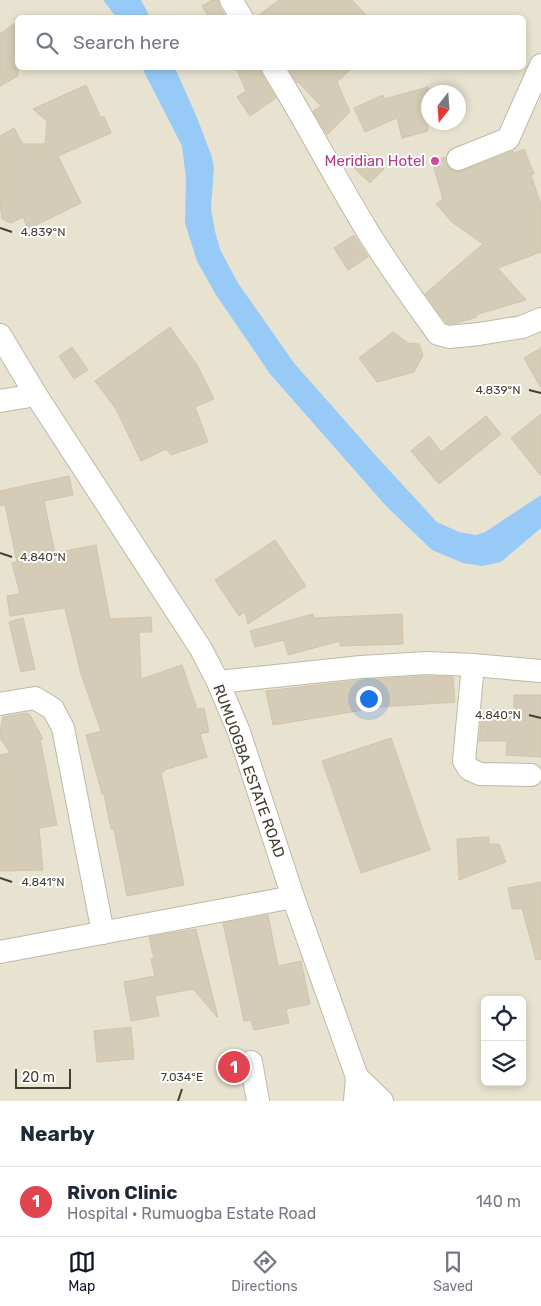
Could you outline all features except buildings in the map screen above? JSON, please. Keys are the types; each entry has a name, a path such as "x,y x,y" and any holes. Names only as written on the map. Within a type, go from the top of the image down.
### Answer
{"street":[{"path":"231,0 240,15"},
{"path":"458,159 508,139 541,66"},
{"path":"274,70 365,227 438,334 449,337 479,334 522,326 541,320"},
{"name":"RUMUOGBA ESTATE ROAD","path":"0,335 36,395 201,649 218,682 239,732 293,896 357,1077 355,1101"},
{"path":"0,402 36,395"},
{"path":"218,682 426,663 541,671"},
{"path":"473,665 464,760 468,769 480,774 531,775"},
{"path":"0,704 35,698 53,709 63,728 103,933"},
{"path":"0,952 293,896"},
{"path":"251,1062 258,1101"},
{"name":"RUMUOGBA ESTATE ROAD","path":"357,1077 382,1101"}],"shaded area":[{"path":"0,0 103,0 114,15 15,15 15,70 143,70 182,146 186,179 216,295 270,374 386,506 432,550 501,562 541,528 541,1101 0,1101"},
{"path":"141,0 541,0 541,495 485,532 476,535 459,532 437,522 294,363 238,283 220,249 215,231 211,208 214,168 212,157 176,70 526,70 526,15 148,15"}],"water":[{"path":"103,0 141,0 149,15 114,15"},
{"path":"143,70 176,70 196,115 212,157 214,168 211,208 215,231 220,249 238,283 294,363 437,522 459,532 476,535 485,532 541,495 541,528 501,562 482,566 463,563 432,550 386,506 270,374 216,295 197,261 185,223 186,179 182,146"}],"place":[{"name":"Meridian Hotel","path":"435,161"},
{"name":"Rivon Clinic","path":"234,1067"}]}
